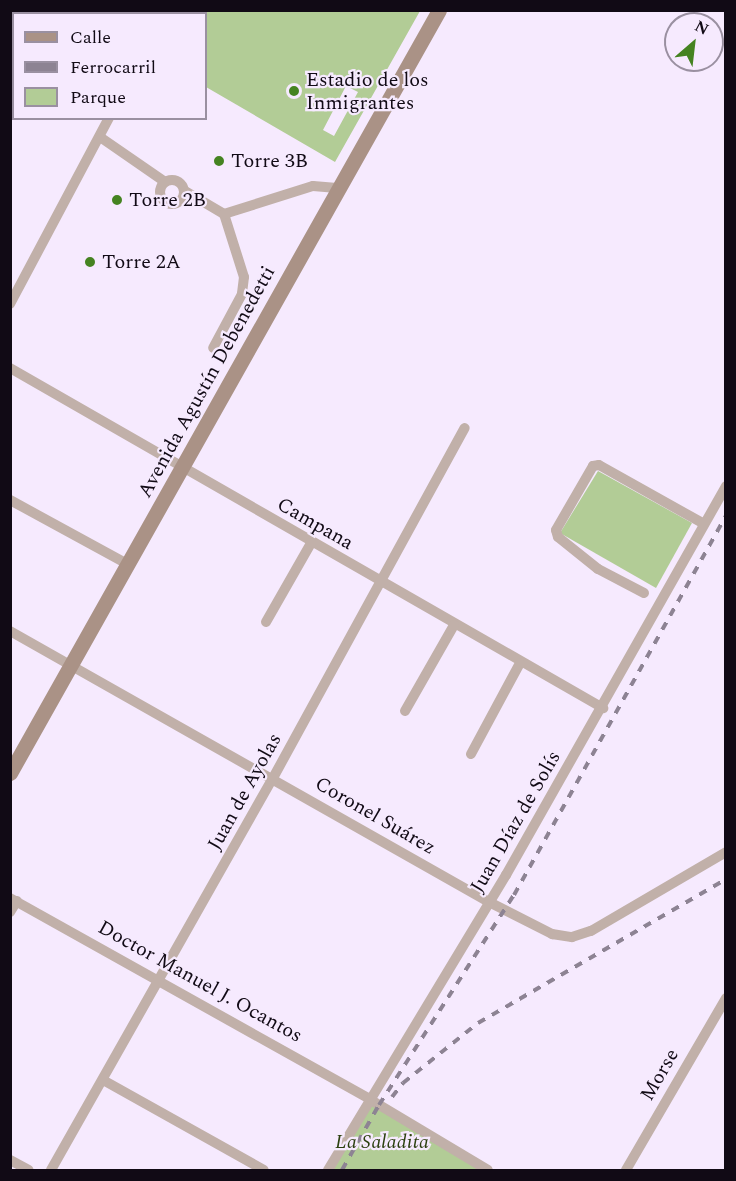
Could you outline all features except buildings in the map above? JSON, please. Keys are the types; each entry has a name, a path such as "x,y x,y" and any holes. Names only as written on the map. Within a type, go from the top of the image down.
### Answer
{"main road":[{"name":"Avenida Agustín Debenedetti","path":"12,767 185,468 336,188 439,10"}],"street":[{"path":"10,304 108,120"},
{"path":"100,137 165,182 176,180 185,191 224,214 245,286 213,348"},
{"path":"165,182 160,193 166,203 179,203 185,191"},
{"path":"224,214 313,186 336,188"},
{"name":"Campana","path":"10,368 520,663 603,708"},
{"name":"Juan de Ayolas","path":"51,1170 273,778 465,428"},
{"path":"644,593 598,569 558,537 556,530 593,466 599,465 704,524"},
{"name":"Juan Díaz de Solís","path":"328,1170 603,708 726,486"},
{"path":"10,500 129,565"},
{"path":"266,622 311,543"},
{"path":"405,711 454,625"},
{"name":"Coronel Suárez","path":"10,631 489,902 552,934 580,935 726,852"},
{"path":"471,754 520,663"},
{"path":"10,912 14,899"},
{"name":"Doctor Manuel J. Ocantos","path":"14,899 371,1100 488,1170"},
{"name":"Morse","path":"626,1170 726,999"},
{"path":"103,1080 264,1170"},
{"path":"10,1160 28,1170"}],"green space":[{"path":"94,10 420,10 335,162 207,88 207,12 93,12","holes":["346,86 358,92 334,136 323,130"]},
{"path":"598,471 692,523 656,588 560,533"},
{"name":"La Saladita","path":"371,1100 488,1170 333,1170"}],"railway":[{"path":"342,1170 379,1105 514,895 726,515"},
{"path":"392,1097 403,1083 478,1023 726,879"}],"place":[{"name":"Estadio de los Inmigrantes","path":"294,91"},
{"name":"Torre 3B","path":"219,161"},
{"name":"Torre 2B","path":"117,200"},
{"name":"Torre 2A","path":"90,262"}]}
